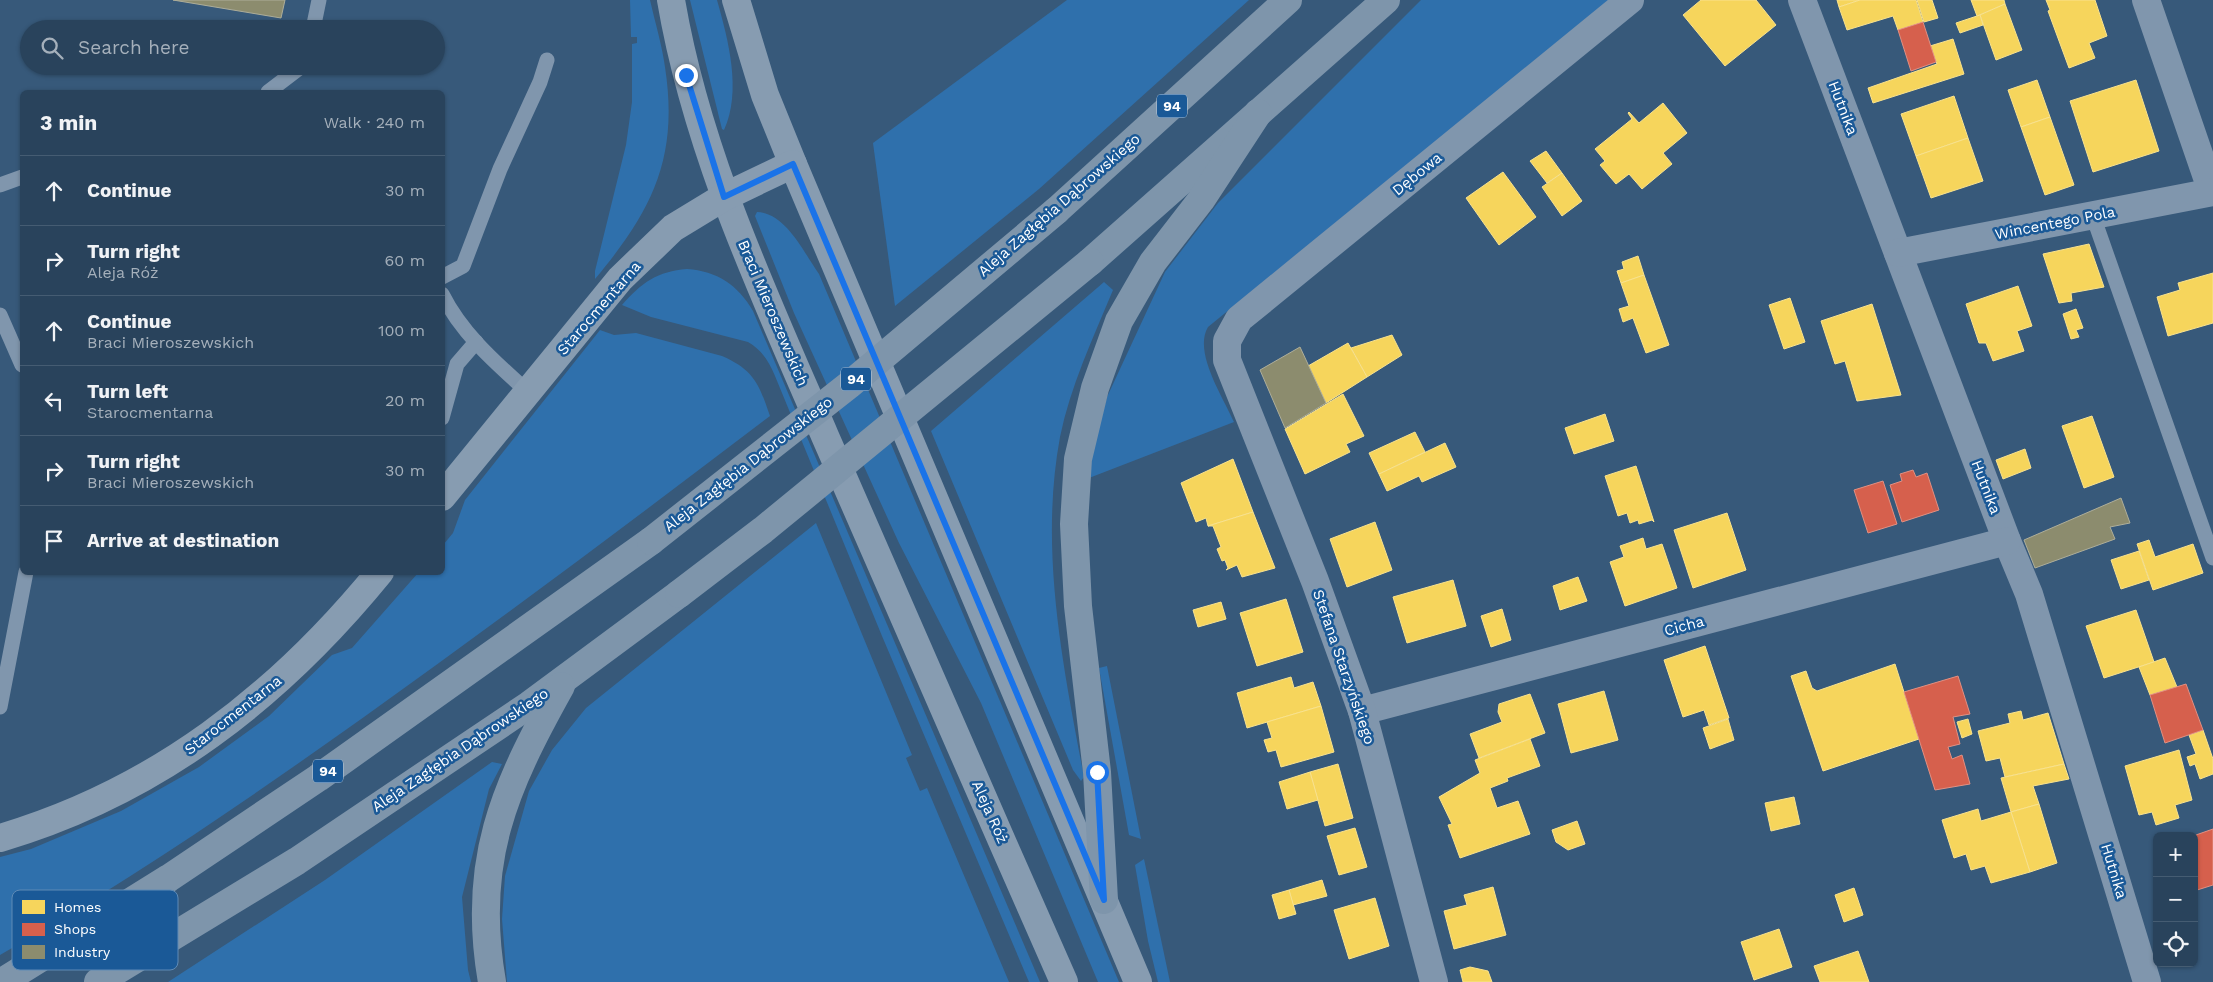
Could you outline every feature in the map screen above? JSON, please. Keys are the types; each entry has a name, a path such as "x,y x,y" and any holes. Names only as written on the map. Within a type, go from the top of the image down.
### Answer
{"main road":[{"name":"Braci Mieroszewskich","path":"671,0 686,75 724,197 775,321 915,643"},
{"path":"736,0 766,95 793,164 1138,982"},
{"name":"Aleja Zagłębia Dąbrowskiego","path":"150,890 454,683 651,541 849,385 1056,211 1288,0"},
{"name":"Aleja Zagłębia Dąbrowskiego","path":"178,933 318,847 529,705 763,530 1090,262 1386,0"},
{"path":"1104,900 1097,772 1078,606 1074,524 1074,497 1078,459 1095,388 1119,321 1153,262 1201,200 1258,113"},
{"name":"Starocmentarna","path":"445,493 620,279 673,228 724,197 793,164"},
{"name":"Starocmentarna","path":"0,838 55,820 112,795 176,760 230,722 292,668 374,575"},
{"name":"Aleja Róż","path":"915,643 1064,982"},
{"path":"492,982 486,951 486,886 496,827 528,746 567,676"},
{"name":"Aleja Zagłębia Dąbrowskiego","path":"2,982 21,970"},
{"name":"Aleja Zagłębia Dąbrowskiego","path":"98,982 118,970"}],"street":[{"name":"Dębowa","path":"1227,360 1227,341 1239,319 1630,0"},
{"name":"Hutnika","path":"1802,0 2007,541 2029,594 2148,982"},
{"name":"Wincentego Pola","path":"1898,253 2213,192 2146,0"},
{"name":"Stefana Starzyńskiego","path":"1227,360 1315,582 1362,711 1434,982"},
{"name":"Cicha","path":"1362,711 2007,541"}],"lane":[{"path":"315,20 320,0"},
{"path":"445,275 463,266 500,169 540,82 547,60"},
{"path":"271,90 292,75"},
{"path":"0,185 20,178"},
{"path":"2093,216 2213,558"},
{"path":"445,300 454,316 476,342 528,392"},
{"path":"0,315 20,360"},
{"path":"445,407 457,364 476,342"},
{"path":"0,707 25,575"}],"shaded area":[{"path":"630,0 650,0 665,67 668,129 664,156 657,182 646,206 632,230 595,279 595,271 626,145 632,102 632,44 637,43 637,37 631,37"},
{"path":"690,0 717,0 721,15 729,48 733,82 729,115 724,130 722,129"},
{"path":"1067,0 1249,0 1039,189 895,306 873,143"},
{"path":"1421,0 1609,0 1208,327 1204,337 1207,361 1217,388 1234,422 1089,478 1091,456 1107,397 1165,272 1218,203"},
{"path":"757,212 777,219 785,227 800,245 819,274 1119,982 1098,982 981,703 899,543 794,313 755,216"},
{"path":"687,269 708,273 726,281 741,294 753,311 1040,982 1029,982 768,361 748,342 651,317 622,305 643,284 659,275"},
{"path":"1104,282 1113,290 1083,363 1064,418 1054,479 1052,522 1056,608 1068,693 1084,777 1081,781 1073,770 931,431"},
{"path":"600,330 614,335 636,333 722,356 733,361 754,379 770,416 517,606 320,748 230,810 107,890 12,890 12,948 0,955 0,857 31,849 121,811 199,767 269,716 332,655 352,648 416,575 445,575 445,543 453,533 465,500"},
{"path":"816,523 912,755 906,758 920,791 927,788 1009,982 507,982 502,919 505,876 529,791 552,750 586,708"},
{"path":"1107,666 1141,839 1129,835 1099,668"},
{"path":"492,762 502,764 489,789 462,897 468,970 471,982 168,982 325,880"},
{"path":"1144,859 1170,982 1158,982 1148,941 1135,865"}],"building: Homes":[{"path":"1701,0 1756,0 1776,25 1725,66 1683,15"},
{"path":"1837,0 1860,0 1839,7"},
{"path":"1860,0 1916,0 1923,22 1898,30 1893,16 1847,30 1839,7"},
{"path":"1917,0 1932,0 1938,18 1924,22"},
{"path":"1971,0 2004,0 2005,4 1977,16"},
{"path":"2046,0 2095,0 2107,36 2089,43 2095,58 2069,68 2048,11 2050,10"},
{"path":"2005,4 2022,50 1996,60 1980,15"},
{"path":"1980,15 1983,25 1960,33 1956,23"},
{"path":"1953,39 1964,74 1873,103 1868,88 1937,64 1930,46"},
{"path":"2037,80 2050,117 2021,127 2008,90"},
{"path":"2136,80 2159,151 2093,172 2070,101"},
{"path":"1954,96 1968,138 1916,156 1901,114"},
{"path":"1663,103 1687,133 1663,153 1672,164 1642,189 1629,174 1616,184 1600,165 1605,161 1595,149 1632,119 1629,112 1639,123"},
{"path":"2050,117 2074,185 2045,195 2021,127"},
{"path":"1968,138 1983,181 1931,198 1916,156"},
{"path":"1546,151 1562,173 1547,183 1530,161"},
{"path":"1503,172 1536,217 1499,245 1466,198"},
{"path":"1562,173 1582,201 1562,216 1542,187"},
{"path":"2089,244 2104,287 2071,293 2072,301 2059,303 2043,254"},
{"path":"1638,256 1644,275 1621,283 1617,271 1624,269 1622,262"},
{"path":"2213,273 2213,323 2168,336 2157,297 2180,290 2178,283"},
{"path":"1644,275 1669,345 1646,353 1633,318 1623,322 1619,309 1629,306 1621,283"},
{"path":"2018,286 2032,326 2017,331 2024,351 1993,361 1986,343 1979,343 1966,304"},
{"path":"1790,298 1805,342 1784,349 1769,305"},
{"path":"1872,304 1901,395 1857,401 1845,361 1835,364 1821,321"},
{"path":"2076,309 2083,328 2076,330 2079,337 2071,339 2063,314"},
{"path":"1392,335 1402,355 1367,377 1351,348"},
{"path":"1348,343 1367,377 1326,403 1308,366"},
{"path":"1343,394 1364,436 1346,444 1350,452 1305,474 1285,429"},
{"path":"1605,414 1614,441 1574,454 1565,428"},
{"path":"2092,416 2114,477 2084,488 2062,426"},
{"path":"1415,432 1425,452 1379,474 1369,453"},
{"path":"1445,443 1456,467 1422,482 1419,476 1387,491 1379,474"},
{"path":"2025,449 2031,468 2003,479 1996,460"},
{"path":"1233,459 1253,512 1208,526 1206,518 1196,522 1181,483"},
{"path":"1636,466 1654,522 1652,520 1639,524 1638,520 1630,523 1627,513 1618,516 1605,476"},
{"path":"1253,512 1275,568 1242,577 1237,565 1226,570 1228,568 1225,560 1222,561 1217,549 1221,547 1213,526 1208,526"},
{"path":"1727,513 1746,570 1693,588 1674,530"},
{"path":"1375,522 1392,570 1347,587 1330,539"},
{"path":"1643,538 1646,549 1662,544 1677,588 1625,606 1610,562 1624,557 1620,546"},
{"path":"2149,540 2155,557 2193,544 2203,573 2153,590 2137,544"},
{"path":"2139,551 2149,580 2121,589 2111,560"},
{"path":"1578,577 1587,601 1560,610 1553,586"},
{"path":"1453,580 1466,626 1407,643 1393,597"},
{"path":"1286,599 1303,652 1257,666 1240,613"},
{"path":"1221,602 1226,619 1198,627 1193,610"},
{"path":"1502,609 1511,640 1491,647 1481,616"},
{"path":"2136,610 2154,662 2104,678 2086,626"},
{"path":"1705,646 1729,718 1709,725 1704,710 1683,717 1664,660"},
{"path":"2165,658 2177,687 2150,695 2139,667"},
{"path":"1895,664 1919,739 1823,771 1791,676 1806,671 1812,688 1817,691"},
{"path":"1291,677 1294,688 1313,682 1321,706 1247,728 1237,693"},
{"path":"1604,691 1618,740 1571,753 1558,704"},
{"path":"1530,694 1545,733 1479,758 1470,734 1502,722 1498,712 1499,704"},
{"path":"1321,706 1334,752 1281,767 1276,750 1268,752 1264,740 1272,738 1267,722"},
{"path":"2021,711 2023,720 2048,713 2064,764 2005,777 2000,758 1986,761 1978,731 2010,723 2008,714"},
{"path":"1728,719 1734,740 1710,749 1703,728"},
{"path":"1968,719 1972,734 1962,738 1957,722"},
{"path":"2203,730 2213,759 2213,774 2200,779 2195,764 2190,766 2187,757 2196,754 2189,735"},
{"path":"1530,739 1540,766 1507,778 1508,781 1490,788 1497,808 1518,801 1530,834 1460,858 1448,825 1452,824 1439,797 1480,773 1475,760"},
{"path":"2179,750 2192,800 2175,805 2179,818 2156,825 2152,812 2139,815 2125,766"},
{"path":"1338,764 1353,818 1325,826 1310,772"},
{"path":"2064,764 2069,779 2033,786 2039,804 2011,812 2001,778"},
{"path":"1310,772 1318,800 1287,809 1279,782"},
{"path":"1794,797 1800,824 1771,831 1765,803"},
{"path":"2039,804 2057,863 2030,872 2011,812"},
{"path":"1978,809 1981,821 2011,812 2030,872 1991,883 1985,866 1971,870 1966,854 1954,858 1942,820"},
{"path":"1577,821 1585,844 1568,850 1556,842 1552,830"},
{"path":"1355,828 1367,867 1339,875 1327,836"},
{"path":"1322,880 1327,896 1293,905 1289,890"},
{"path":"1493,887 1506,935 1454,949 1444,911 1467,905 1464,895"},
{"path":"1854,888 1863,915 1844,922 1835,895"},
{"path":"1289,890 1296,914 1279,919 1272,895"},
{"path":"1375,898 1389,946 1349,959 1334,910"},
{"path":"1779,929 1792,967 1754,980 1741,942"},
{"path":"1858,951 1869,982 1820,982 1814,966"},
{"path":"1470,967 1488,971 1492,982 1463,982 1460,970"}],"building: Shops":[{"path":"1923,22 1936,62 1911,71 1898,30"},
{"path":"1913,470 1916,477 1927,473 1939,510 1902,522 1890,485 1902,481 1900,474"},
{"path":"1883,481 1897,524 1868,533 1854,490"},
{"path":"1958,676 1970,714 1953,717 1960,744 1948,747 1952,759 1962,755 1970,784 1935,790 1904,692"},
{"path":"2186,684 2203,730 2165,743 2150,695"},
{"path":"2213,829 2213,885 2198,890 2198,877 2198,834"}],"building: Industry":[{"path":"173,0 285,0 281,18"},
{"path":"1300,347 1326,403 1285,428 1260,370"},
{"path":"2121,498 2130,523 2110,527 2115,539 2035,568 2024,540"}],"route":[{"path":"686,75 724,197 793,164 1104,900 1097,772"}]}
